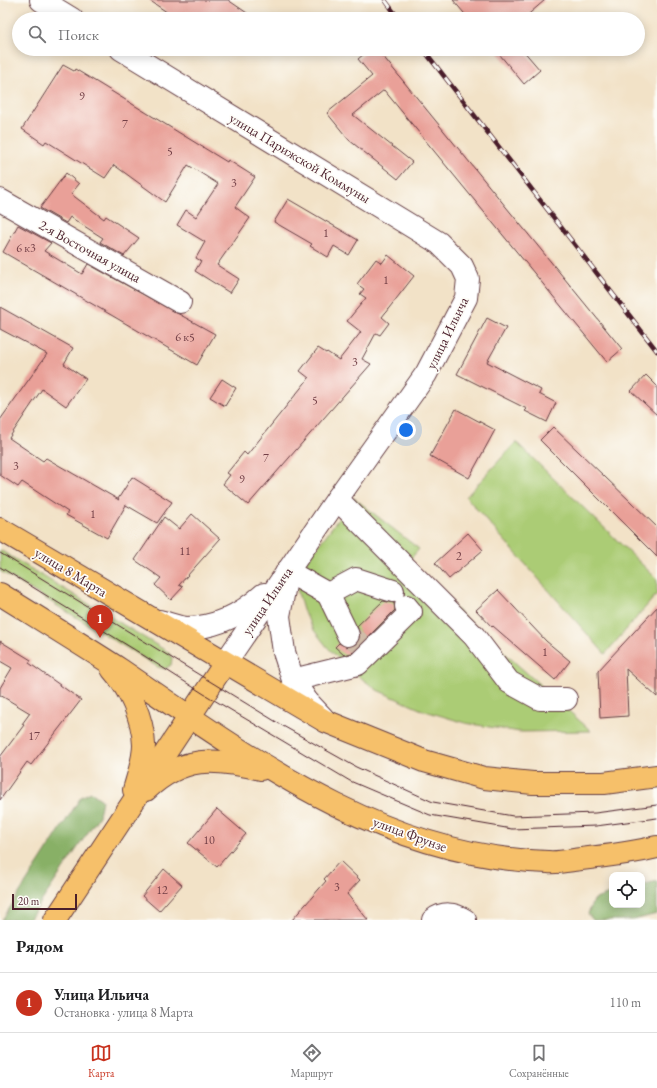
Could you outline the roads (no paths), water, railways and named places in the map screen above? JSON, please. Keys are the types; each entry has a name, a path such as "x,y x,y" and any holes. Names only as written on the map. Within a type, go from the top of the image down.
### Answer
{"main road":[{"name":"улица 8 Марта","path":"0,529 225,663"},
{"path":"0,594 103,659 188,717"},
{"path":"103,659 117,675 127,692 138,716 144,745 138,777 129,806"},
{"name":"улица Ильича","path":"55,920 225,663"},
{"path":"225,663 325,720 424,761 484,778 534,784 604,783 657,776"},
{"name":"улица Фрунзе","path":"188,717 275,772 338,806 396,832 438,846 480,856 550,863 635,852 657,847"},
{"path":"129,806 149,787 171,771 194,762 227,761 275,772"}],"street":[{"path":"41,0 61,12"},
{"name":"улица Парижской Коммуны","path":"132,56 439,243 462,266 468,279"},
{"name":"2-я Восточная улица","path":"0,200 180,302"},
{"name":"улица Ильича","path":"225,663 287,570 426,374 466,298 468,279"},
{"path":"337,499 474,636 510,682 540,699 566,699"},
{"path":"287,570 328,594 362,644 358,664 293,680"},
{"path":"149,618 185,628 220,624 249,608 287,570"},
{"path":"287,570 279,616 284,652 293,680 307,701 325,720"},
{"path":"328,594 356,579 400,599 411,612 362,644"},
{"path":"436,917 455,914 464,920"}],"tunnel":[{"path":"348,635 364,646"}],"tram line":[{"path":"0,553 283,726 356,767 433,802 513,816 595,813 657,805"},
{"path":"0,567 204,694 350,781 430,815 512,829 596,826 657,818"}],"railway":[{"path":"385,0 394,12"},
{"path":"428,56 657,351"}],"place":[{"name":"Улица Ильича","path":"100,638"}]}
